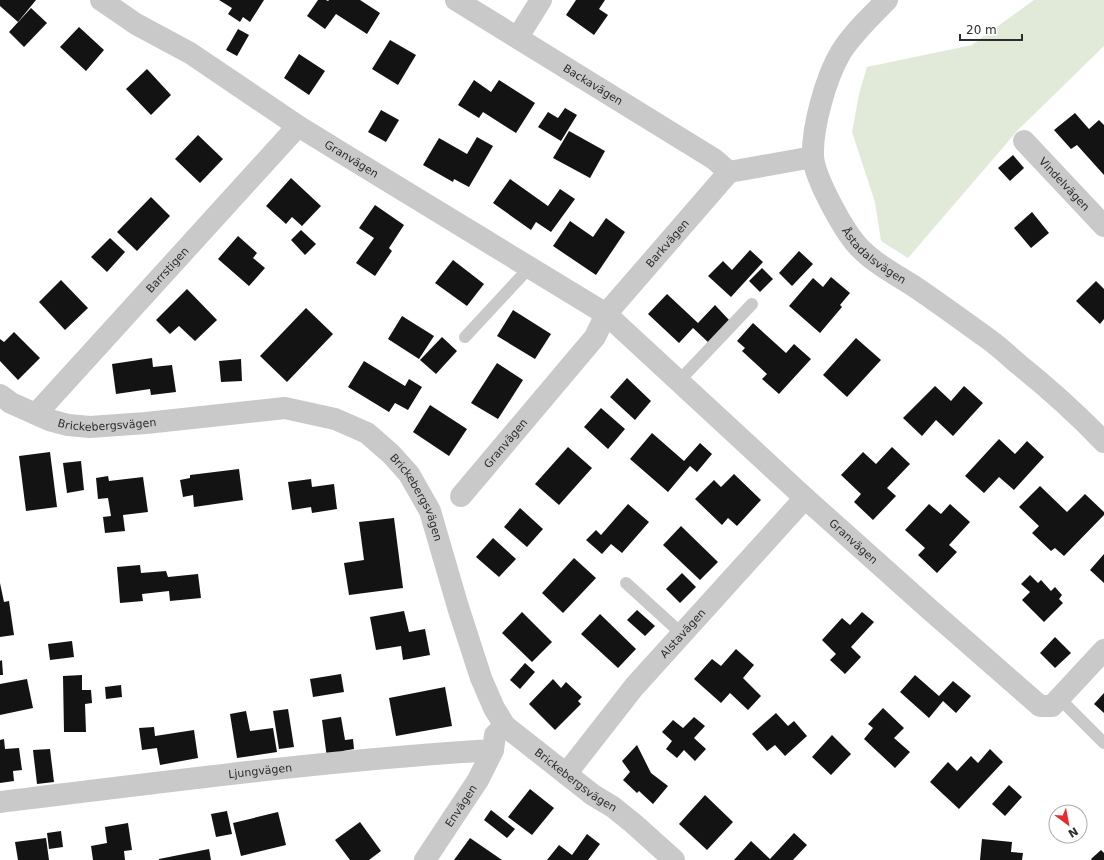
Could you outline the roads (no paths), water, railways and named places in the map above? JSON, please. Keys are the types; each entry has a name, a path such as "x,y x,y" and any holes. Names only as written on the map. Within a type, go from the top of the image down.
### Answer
{"street":[{"name":"Granvägen","path":"101,0 136,24 190,53 298,126 606,314 805,498 1040,706 1052,706 1104,650"},
{"name":"Backavägen","path":"456,0 714,159 729,172"},
{"path":"518,38 541,0"},
{"name":"Åstadalsvägen","path":"887,0 856,33 841,52 826,85 816,122 813,157 817,173 831,204 843,227 857,245 882,268 915,287 988,339 1041,382 1104,442"},
{"name":"Barrstigen","path":"36,414 298,126"},
{"name":"Vindelvägen","path":"1024,142 1104,226"},
{"path":"729,172 813,157"},
{"name":"Barkvägen","path":"606,314 729,172"},
{"name":"Granvägen","path":"461,496 595,338 606,314"},
{"name":"Brickebergsvägen","path":"0,395 11,403 49,420 68,425 90,427 146,423 285,408 335,420 367,433 391,454 409,474 430,512 481,678 494,708 505,726 566,774 634,824 674,860"},
{"name":"Alstavägen","path":"566,774 634,687 805,498"},
{"path":"493,750 495,735 505,726"},
{"name":"Ljungvägen","path":"0,802 281,768 411,755 493,750"},
{"name":"Envägen","path":"425,860 478,780 493,750"}],"lane":[{"path":"465,337 530,267"},
{"path":"679,381 752,304"},
{"path":"626,583 682,634"},
{"path":"1059,698 1104,743"}]}
